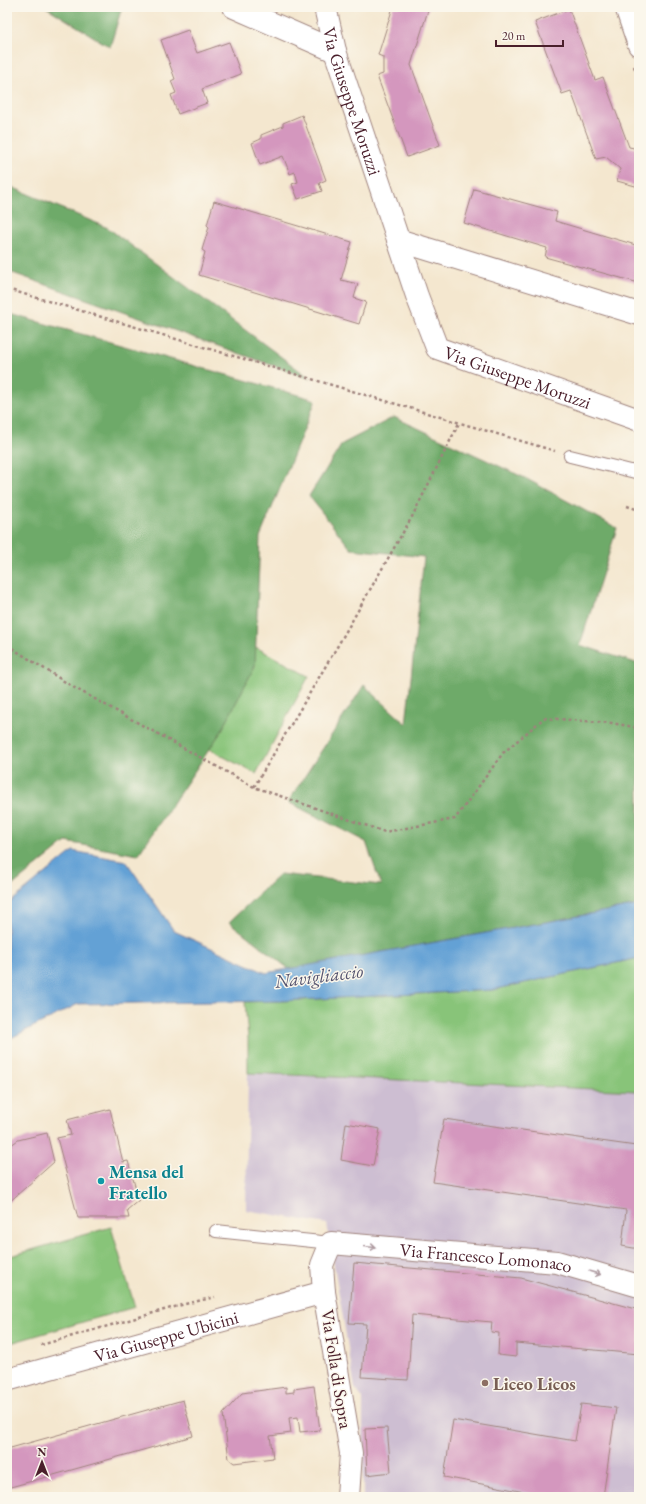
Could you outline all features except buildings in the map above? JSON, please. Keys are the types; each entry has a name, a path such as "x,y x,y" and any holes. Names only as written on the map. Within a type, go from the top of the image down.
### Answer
{"street":[{"path":"234,7 335,51"},
{"name":"Via Giuseppe Moruzzi","path":"325,7 335,51 398,240 437,348 639,420"},
{"path":"626,7 639,45"},
{"path":"398,240 639,314"},
{"name":"Via Francesco Lomonaco","path":"331,1243 557,1262 639,1286"},
{"name":"Via Folla di Sopra","path":"331,1243 322,1265 324,1292 351,1453 348,1497"},
{"name":"Via Giuseppe Ubicini","path":"7,1380 324,1292"}],"lane":[{"path":"570,456 639,473"},
{"path":"216,1231 331,1243"}],"path":[{"path":"7,289 570,456"},
{"path":"254,787 413,515 459,423"},
{"path":"627,506 639,510"},
{"path":"7,645 73,687 254,787 385,832 455,819 503,752 544,718 612,723 639,728"}],"shaded area":[{"path":"248,1073 639,1091 639,1497 363,1497 363,1399 355,1388 327,1224 246,1210"}],"green space":[{"path":"46,7 122,7 110,47"},
{"path":"7,185 108,228 311,379 7,271"},
{"path":"7,313 316,400 260,537 255,666 221,732 138,855 66,842 7,890"},
{"path":"394,417 525,478 617,528 580,645 639,664 639,905 289,969 229,922 280,874 381,885 366,842 288,802 364,685 406,724 424,557 351,549 309,496 342,444"},
{"path":"250,644 309,676 256,774 196,742"},
{"path":"639,958 639,1075 637,1091 248,1073 248,1039 245,1002 492,990"},
{"path":"111,1227 135,1307 7,1344 7,1257"}],"water":[{"name":"Navigliaccio","path":"73,851 126,861 174,931 266,973 639,905 639,958 492,990 280,1001 78,1004 7,1040 7,905"}],"place":[{"name":"Mensa del Fratello","path":"101,1181"},
{"name":"Liceo Licos","path":"485,1383"}]}
